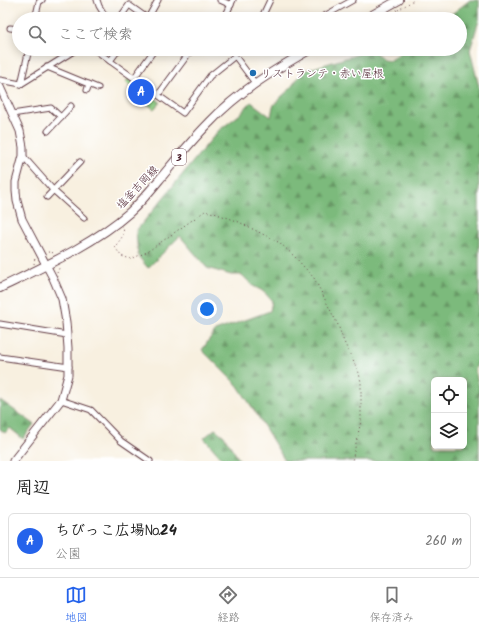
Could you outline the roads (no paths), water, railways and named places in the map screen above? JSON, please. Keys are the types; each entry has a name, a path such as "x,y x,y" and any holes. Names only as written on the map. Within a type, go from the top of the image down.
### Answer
{"main road":[{"path":"378,12 399,0"},
{"name":"塩釜吉岡線","path":"0,288 46,265 97,236 130,212 147,195 209,122 255,83 277,69 302,56"}],"street":[{"path":"37,12 39,2 42,0"},
{"path":"97,0 103,12"},
{"path":"150,12 158,0"},
{"path":"220,0 232,2 227,12"},
{"path":"264,12 270,0"},
{"path":"332,12 354,0"},
{"path":"124,12 129,5 138,12"},
{"path":"21,84 27,56"},
{"path":"0,80 21,84 65,56"},
{"path":"103,56 183,113 210,76 235,56 255,83"},
{"path":"110,61 114,56"},
{"path":"134,78 150,56"},
{"path":"158,95 187,56"},
{"path":"47,67 98,88"},
{"path":"87,90 89,84"},
{"path":"0,87 20,131 23,147 23,156 16,182 17,201 22,219 62,299 66,322 69,367 67,381 61,400 13,461"},
{"path":"48,131 71,106"},
{"path":"12,114 51,108 61,117"},
{"path":"23,156 53,190 84,218"},
{"path":"47,197 80,162"},
{"path":"0,324 67,334"},
{"path":"0,357 69,367"},
{"path":"61,400 91,410 121,441 150,461"}],"place":[{"name":"リストランテ・赤い屋根","path":"253,73"},
{"name":"ちびっこ広場№24","path":"141,92"}]}
